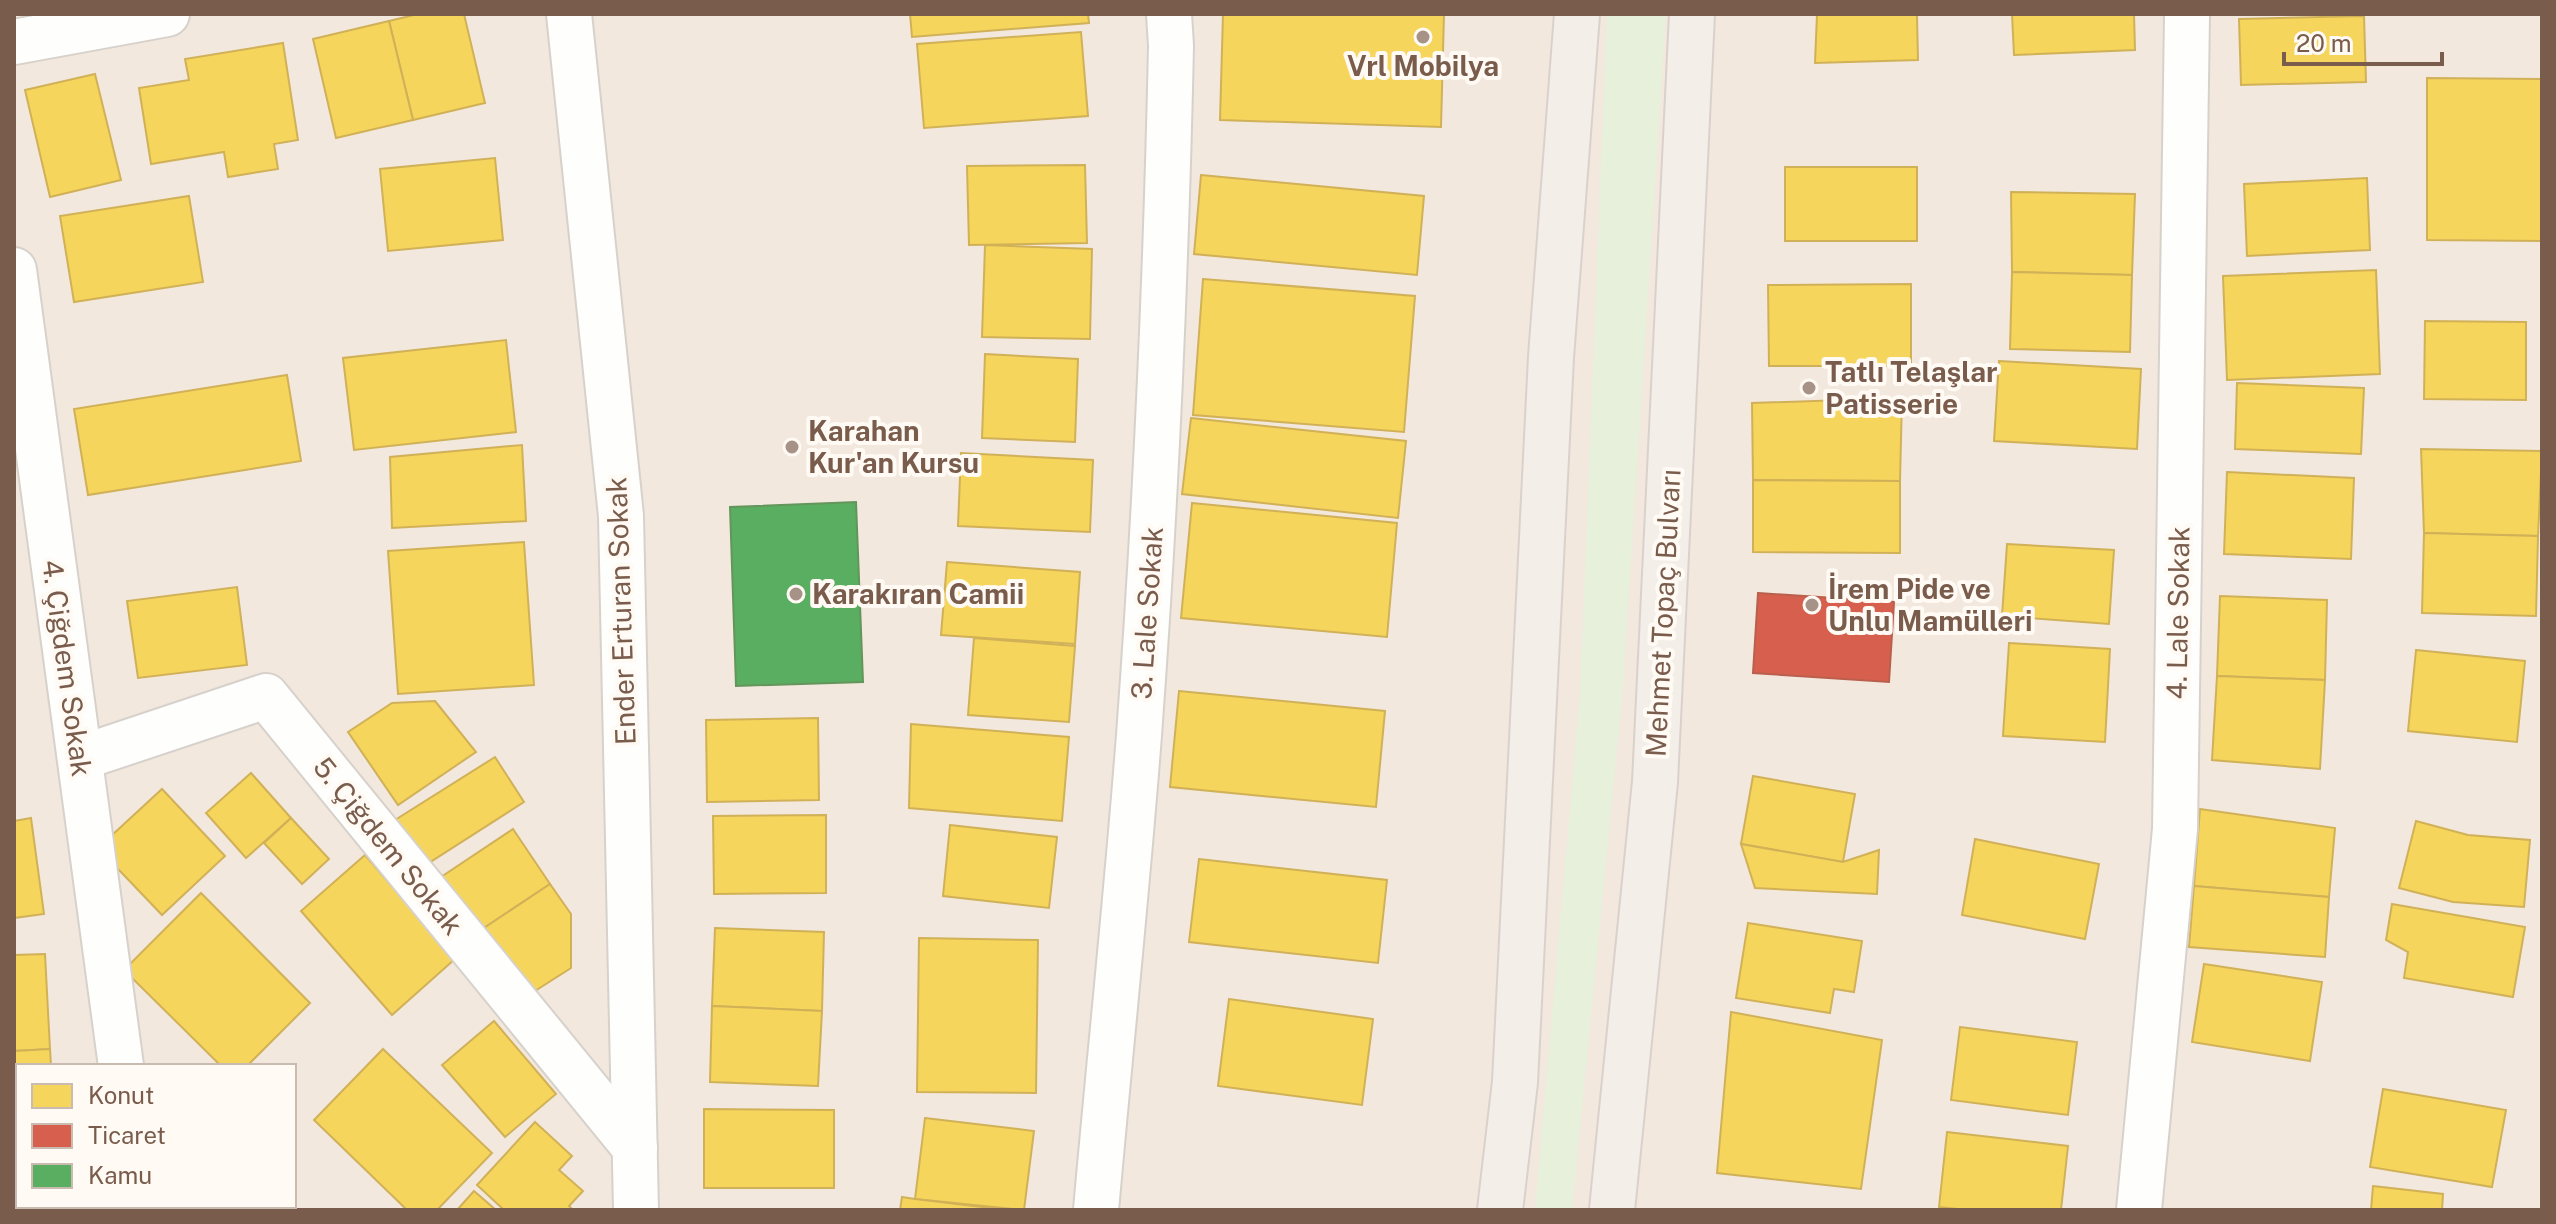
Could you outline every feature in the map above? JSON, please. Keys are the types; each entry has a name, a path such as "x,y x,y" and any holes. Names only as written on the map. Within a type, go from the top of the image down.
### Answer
{"main road":[{"path":"1500,1210 1515,1082 1551,357 1577,14"},
{"name":"Mehmet Topaç Bulvarı","path":"1612,1210 1655,782 1692,14"}],"street":[{"path":"14,42 167,14"},
{"name":"Ender Erturan Sokak","path":"569,14 621,516 636,1210"},
{"name":"3. Lale Sokak","path":"1096,1210 1139,737 1158,449 1168,185 1169,14"},
{"name":"4. Lale Sokak","path":"2139,1210 2175,829 2187,14"},
{"name":"4. Çiğdem Sokak","path":"14,270 121,1064"},
{"name":"5. Çiğdem Sokak","path":"80,758 266,696 635,1148"}],"shaded area":[{"path":"14,14 2542,14 2542,1210 14,1210"}],"green space":[{"path":"1607,14 1666,14 1622,698 1572,1210 1535,1210 1580,694"}],"building: Konut":[{"path":"418,14 464,14 485,103 413,120 389,21"},
{"path":"910,14 1088,14 1089,23 912,37"},
{"path":"1223,14 1444,14 1441,127 1220,120"},
{"path":"1817,14 1917,14 1918,60 1815,63"},
{"path":"2012,14 2134,14 2135,50 2014,55"},
{"path":"2364,16 2366,82 2241,85 2239,19"},
{"path":"389,21 413,120 336,138 313,39"},
{"path":"1081,32 1088,116 924,128 917,44"},
{"path":"283,43 298,140 274,144 278,169 228,177 224,152 151,164 139,88 189,80 185,59"},
{"path":"95,74 121,180 50,197 25,90"},
{"path":"2427,78 2542,79 2542,241 2427,240"},
{"path":"495,158 503,240 388,251 380,169"},
{"path":"1085,165 1087,243 969,245 967,166"},
{"path":"1785,167 1917,167 1917,241 1785,241"},
{"path":"1201,175 1424,196 1417,275 1194,254"},
{"path":"2367,178 2370,250 2247,256 2244,184"},
{"path":"2011,192 2135,194 2132,275 2012,272"},
{"path":"189,196 203,282 74,302 60,216"},
{"path":"985,245 1092,249 1090,339 982,337"},
{"path":"2376,270 2380,374 2227,380 2223,276"},
{"path":"2012,272 2132,275 2130,352 2010,349"},
{"path":"1203,279 1415,296 1404,432 1193,415"},
{"path":"1911,284 1911,366 1769,366 1768,285"},
{"path":"2425,321 2526,322 2526,400 2424,399"},
{"path":"506,340 516,432 354,450 343,358"},
{"path":"985,354 1078,359 1075,442 982,438"},
{"path":"1999,361 2141,369 2137,449 1994,441"},
{"path":"287,375 301,461 88,495 74,409"},
{"path":"2237,383 2364,388 2361,454 2235,449"},
{"path":"1902,398 1900,481 1753,480 1752,403"},
{"path":"1191,418 1406,441 1398,518 1182,494"},
{"path":"522,445 526,521 392,528 390,457"},
{"path":"2421,449 2542,451 2538,536 2424,533"},
{"path":"961,453 1093,460 1090,532 958,526"},
{"path":"2227,472 2354,478 2351,559 2224,554"},
{"path":"1753,480 1900,481 1900,553 1753,552"},
{"path":"1192,503 1397,523 1387,637 1181,618"},
{"path":"2424,533 2538,536 2536,616 2422,613"},
{"path":"524,542 534,685 398,694 388,551"},
{"path":"2007,544 2114,550 2109,624 2002,616"},
{"path":"947,562 1080,572 1075,644 941,635"},
{"path":"237,587 247,665 138,678 127,601"},
{"path":"2220,596 2327,600 2325,680 2217,676"},
{"path":"974,638 1075,646 1069,722 968,715"},
{"path":"2009,643 2110,649 2105,742 2003,736"},
{"path":"2416,650 2525,661 2517,742 2408,731"},
{"path":"2217,676 2325,680 2320,769 2212,760"},
{"path":"1179,691 1385,711 1376,807 1170,787"},
{"path":"435,701 476,752 398,805 348,732 392,703"},
{"path":"818,718 819,800 707,802 706,720"},
{"path":"911,724 1069,737 1062,821 909,808"},
{"path":"495,757 524,802 424,866 395,820"},
{"path":"251,773 291,818 246,858 206,813"},
{"path":"1753,776 1855,794 1843,862 1741,844"},
{"path":"162,789 225,856 162,915 98,848"},
{"path":"2200,809 2335,828 2329,897 2194,886"},
{"path":"826,815 826,893 714,894 713,816"},
{"path":"31,818 44,914 14,918 14,821"},
{"path":"291,818 329,859 302,884 264,843"},
{"path":"2416,821 2468,835 2530,840 2524,907 2453,902 2399,888"},
{"path":"950,825 1057,837 1049,908 943,896"},
{"path":"513,829 550,884 478,932 441,877"},
{"path":"1975,839 2099,864 2085,939 1962,915"},
{"path":"1741,844 1843,862 1879,850 1877,894 1755,888"},
{"path":"365,855 455,959 392,1015 301,911"},
{"path":"1199,859 1387,880 1378,963 1189,942"},
{"path":"550,884 571,914 571,968 524,998 478,932"},
{"path":"2194,886 2329,897 2325,957 2189,947"},
{"path":"201,893 310,1003 249,1064 219,1064 124,970"},
{"path":"2392,904 2525,927 2513,997 2404,978 2408,952 2386,940"},
{"path":"1748,923 1862,941 1854,992 1834,989 1830,1013 1736,998"},
{"path":"715,928 824,932 822,1011 712,1006"},
{"path":"919,938 1038,940 1036,1093 917,1092"},
{"path":"45,954 50,1049 14,1051 14,955"},
{"path":"2204,964 2322,982 2310,1061 2192,1042"},
{"path":"1229,999 1373,1019 1362,1105 1218,1086"},
{"path":"712,1006 822,1011 818,1086 710,1082"},
{"path":"1731,1012 1882,1040 1861,1189 1717,1173"},
{"path":"494,1021 556,1094 505,1137 442,1065"},
{"path":"1960,1027 2077,1042 2068,1115 1951,1100"},
{"path":"50,1049 51,1064 16,1064 14,1151 14,1051"},
{"path":"383,1049 492,1153 437,1210 407,1210 314,1120"},
{"path":"2383,1089 2506,1110 2492,1187 2370,1167"},
{"path":"704,1109 834,1110 834,1188 704,1188"},
{"path":"925,1118 1034,1131 1024,1210 915,1199"},
{"path":"535,1122 572,1156 559,1170 583,1191 569,1206 573,1210 504,1210 477,1185"},
{"path":"1947,1132 2068,1146 2061,1210 1939,1207"},
{"path":"2373,1186 2443,1194 2442,1210 2371,1210"},
{"path":"14,1188 16,1208 83,1210 14,1210"},
{"path":"474,1191 496,1210 457,1210"},
{"path":"902,1197 915,1199 1007,1210 900,1210"},
{"path":"276,1208 277,1210 183,1210"}],"building: Ticaret":[{"path":"1758,593 1894,602 1889,682 1753,673"}],"building: Kamu":[{"name":"Karakıran Camii","path":"856,502 863,682 736,686 730,507"}],"place":[{"name":"Vrl Mobilya","path":"1423,37"},
{"name":"Tatlı Telaşlar Patisserie","path":"1809,388"},
{"name":"Karahan Kur'an Kursu","path":"792,447"},
{"name":"Karakıran Camii","path":"796,594"},
{"name":"İrem Pide ve Unlu Mamülleri","path":"1812,605"}]}
